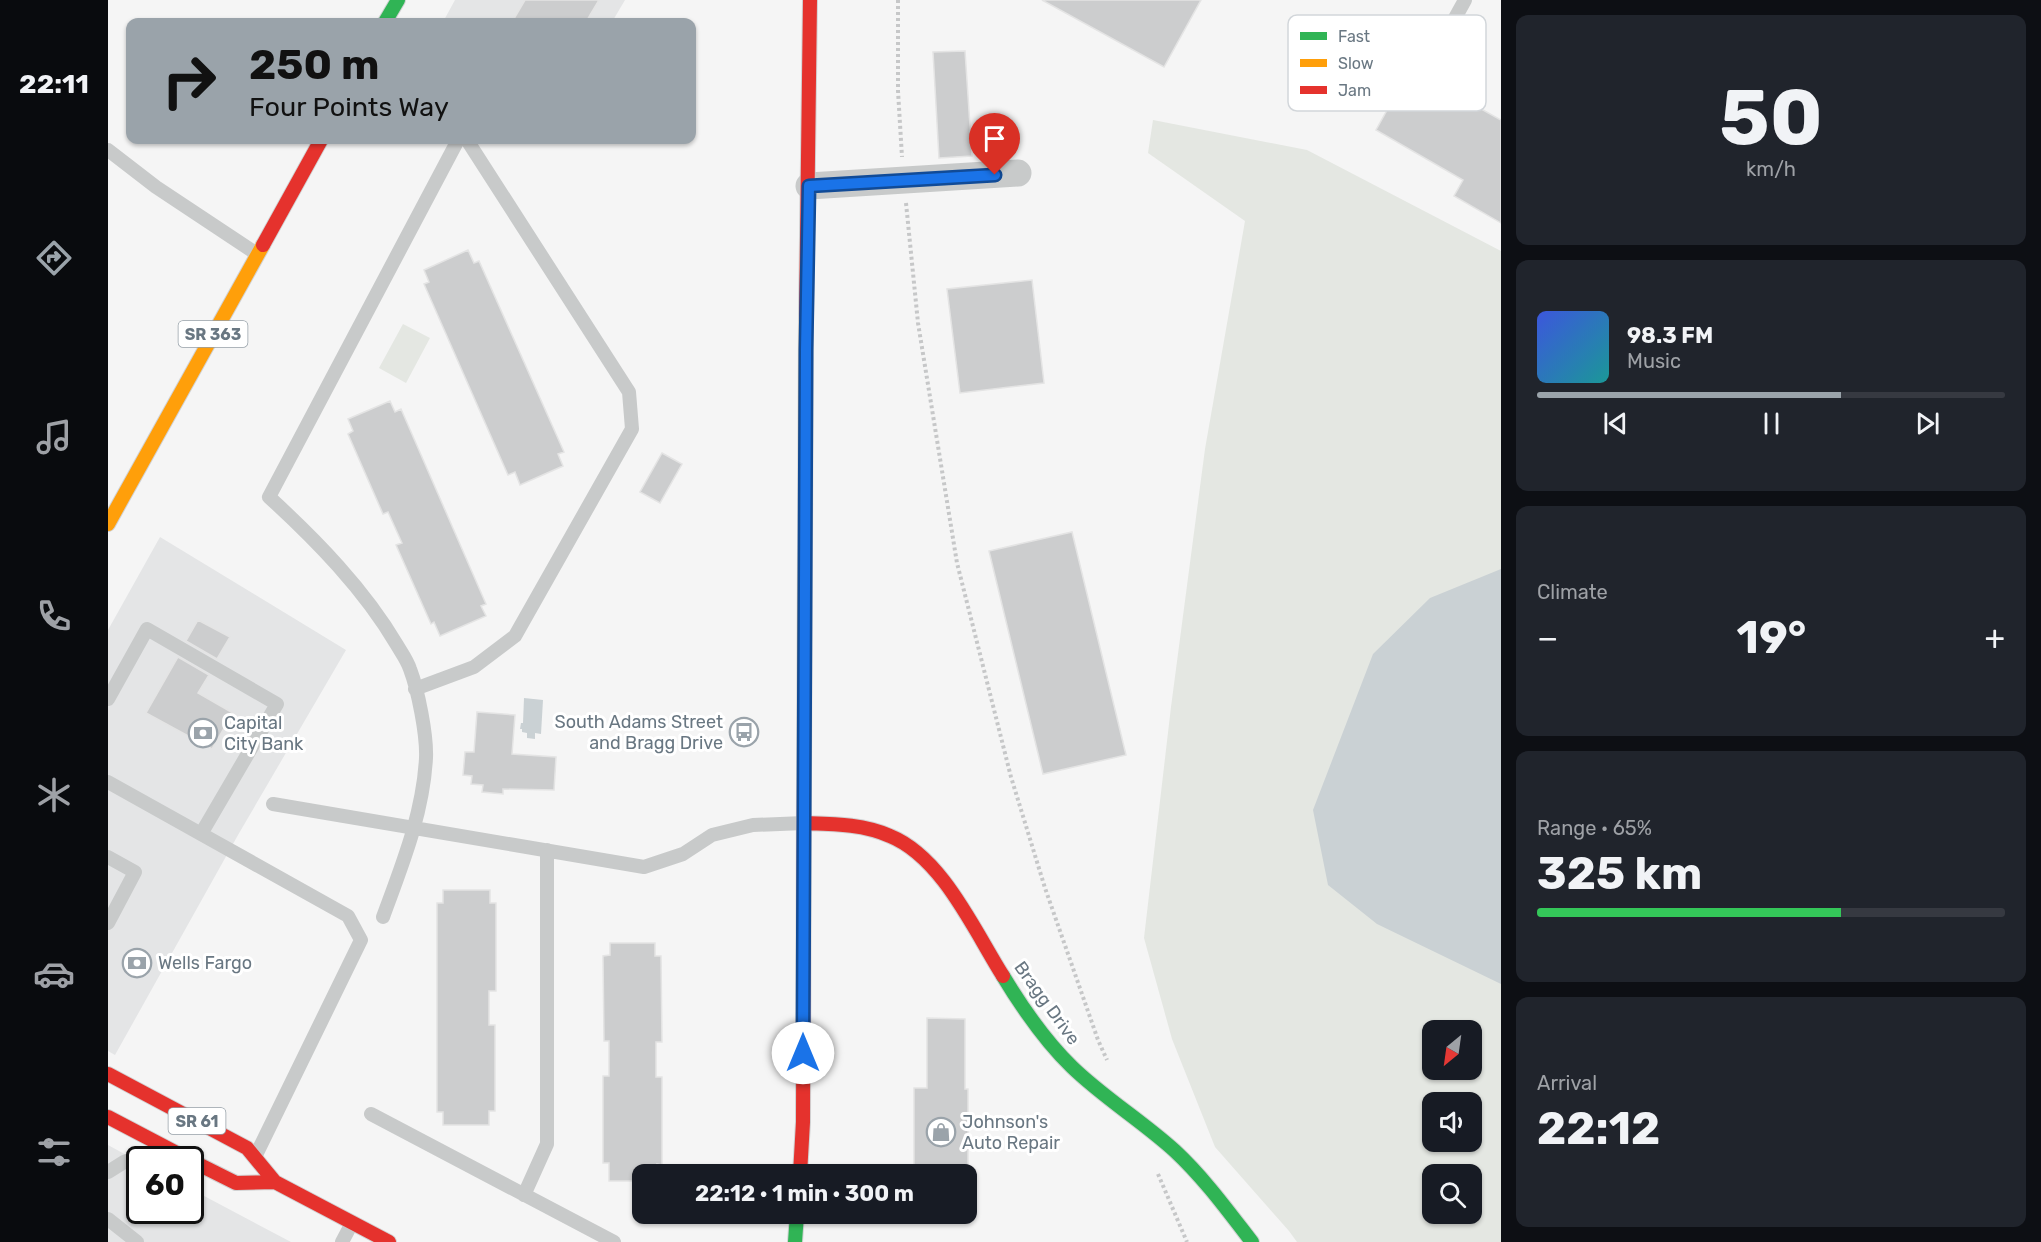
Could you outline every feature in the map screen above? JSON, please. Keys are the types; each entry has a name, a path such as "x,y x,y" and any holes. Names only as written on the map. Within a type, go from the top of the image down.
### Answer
{"main road":[{"path":"388,18 398,0"},
{"path":"801,1164 803,1122 810,0"},
{"name":"SR 363","path":"108,524 319,144"},
{"name":"Bragg Drive","path":"804,824 843,824 873,829 895,838 926,860 944,882 1034,1023 1060,1055 1091,1084 1175,1151 1203,1180 1252,1242"},
{"name":"SR 61","path":"108,1074 247,1148 275,1182 389,1242"},
{"name":"SR 61","path":"108,1117 163,1146"},
{"name":"SR 61","path":"204,1167 236,1183 275,1182"},
{"path":"795,1242 796,1224"}],"street":[{"path":"809,186 1018,173"}],"lane":[{"path":"1457,15 1465,0"},
{"path":"383,916 415,828 426,758 421,714 410,668 384,623 339,568 269,497 456,144"},
{"path":"415,689 474,667 515,636 632,429 629,392 470,144"},
{"path":"108,150 156,188 257,254"},
{"path":"108,699 147,629 277,704 201,834"},
{"path":"108,782 348,916 361,940 255,1157"},
{"path":"273,804 644,867 683,854 712,835 753,825 804,824"},
{"path":"524,1195 547,1144 547,850"},
{"path":"108,857 135,872 108,923"},
{"path":"371,1114 614,1242"},
{"path":"108,1172 126,1161"},
{"path":"108,1219 137,1242"},
{"path":"342,1242 352,1223"}],"path":[{"path":"898,0 898,91 918,323 957,563 1017,799 1045,888 1098,1040 1112,1070"},
{"path":"1156,1170 1187,1242"}],"shaded area":[{"path":"455,0 625,0 614,18 445,18"},
{"path":"1153,120 1307,150 1501,251 1501,1242 1297,1242 1215,1147 1172,1039 1144,938 1171,707 1205,449 1245,221 1148,153"},
{"path":"403,324 430,338 406,383 379,368"},
{"name":"Capital City Bank","path":"160,537 346,650 238,835 115,1055 108,1051 108,630"},
{"path":"1501,569 1501,984 1377,924 1328,885 1313,810 1373,654 1430,598"},
{"path":"524,698 543,700 541,734 535,733 535,739 527,738 527,733 520,729 523,723"},
{"path":"108,1145 126,1155 126,1224 204,1224 204,1196 291,1242 108,1242"}],"building":[{"path":"525,0 599,0 588,18 514,18"},
{"path":"1042,0 1201,0 1164,67"},
{"path":"965,51 972,156 939,158 933,52"},
{"path":"1387,111 1485,111 1501,120 1501,223 1454,196 1463,180 1376,130"},
{"path":"468,250 474,263 479,261 564,452 558,454 563,466 520,485 515,472 508,475 424,284 429,282 424,270"},
{"path":"1032,280 1044,383 960,393 947,289"},
{"path":"390,401 395,412 401,409 486,604 481,606 486,616 440,636 434,622 431,624 396,545 402,543 388,512 383,514 348,434 353,431 348,419"},
{"path":"662,453 682,464 660,503 640,492"},
{"path":"1072,532 1126,755 1043,774 989,551"},
{"path":"198,620 230,637 217,659 186,641"},
{"name":"Capital City Bank","path":"178,657 209,675 198,693 233,713 212,749 146,713"},
{"path":"477,712 515,715 512,754 556,757 554,790 503,789 503,794 482,792 483,785 471,784 472,776 463,775 465,752 474,752"},
{"path":"443,890 490,890 490,903 496,903 496,991 489,991 489,1025 495,1025 495,1111 489,1111 489,1125 443,1125 443,1112 437,1112 437,903 443,903"},
{"path":"610,943 655,943 655,956 661,956 662,1042 656,1042 656,1077 662,1077 662,1164 632,1164 632,1181 609,1181 609,1163 603,1163 603,1076 609,1076 609,1041 604,1041 603,956 610,955"},
{"name":"Johnson's Auto Repair","path":"927,1018 965,1019 968,1164 914,1164 914,1088 927,1088"}],"traffic: fast":[{"path":"387,18 398,0"},
{"path":"1003,976 1034,1024 1062,1057 1097,1089 1186,1161 1252,1242"},
{"path":"795,1242 796,1224"}],"traffic: slow":[{"path":"108,524 263,245"},
{"path":"804,775 806,316"}],"traffic: jam":[{"path":"806,316 810,0"},
{"path":"263,245 319,144"},
{"path":"801,1164 803,1122 804,775"},
{"path":"804,823 848,825 869,829 909,846 941,877 1003,976"},
{"path":"108,1074 247,1148 275,1182 389,1242"},
{"path":"108,1117 163,1146"},
{"path":"204,1167 236,1183 275,1182"}],"place":[{"name":"South Adams Street and Bragg Drive","path":"744,732"},
{"name":"Capital City Bank","path":"203,733"},
{"name":"Wells Fargo","path":"137,963"},
{"name":"Johnson's Auto Repair","path":"941,1132"}],"route":[{"path":"803,1053 806,350 809,186 995,175"}]}
